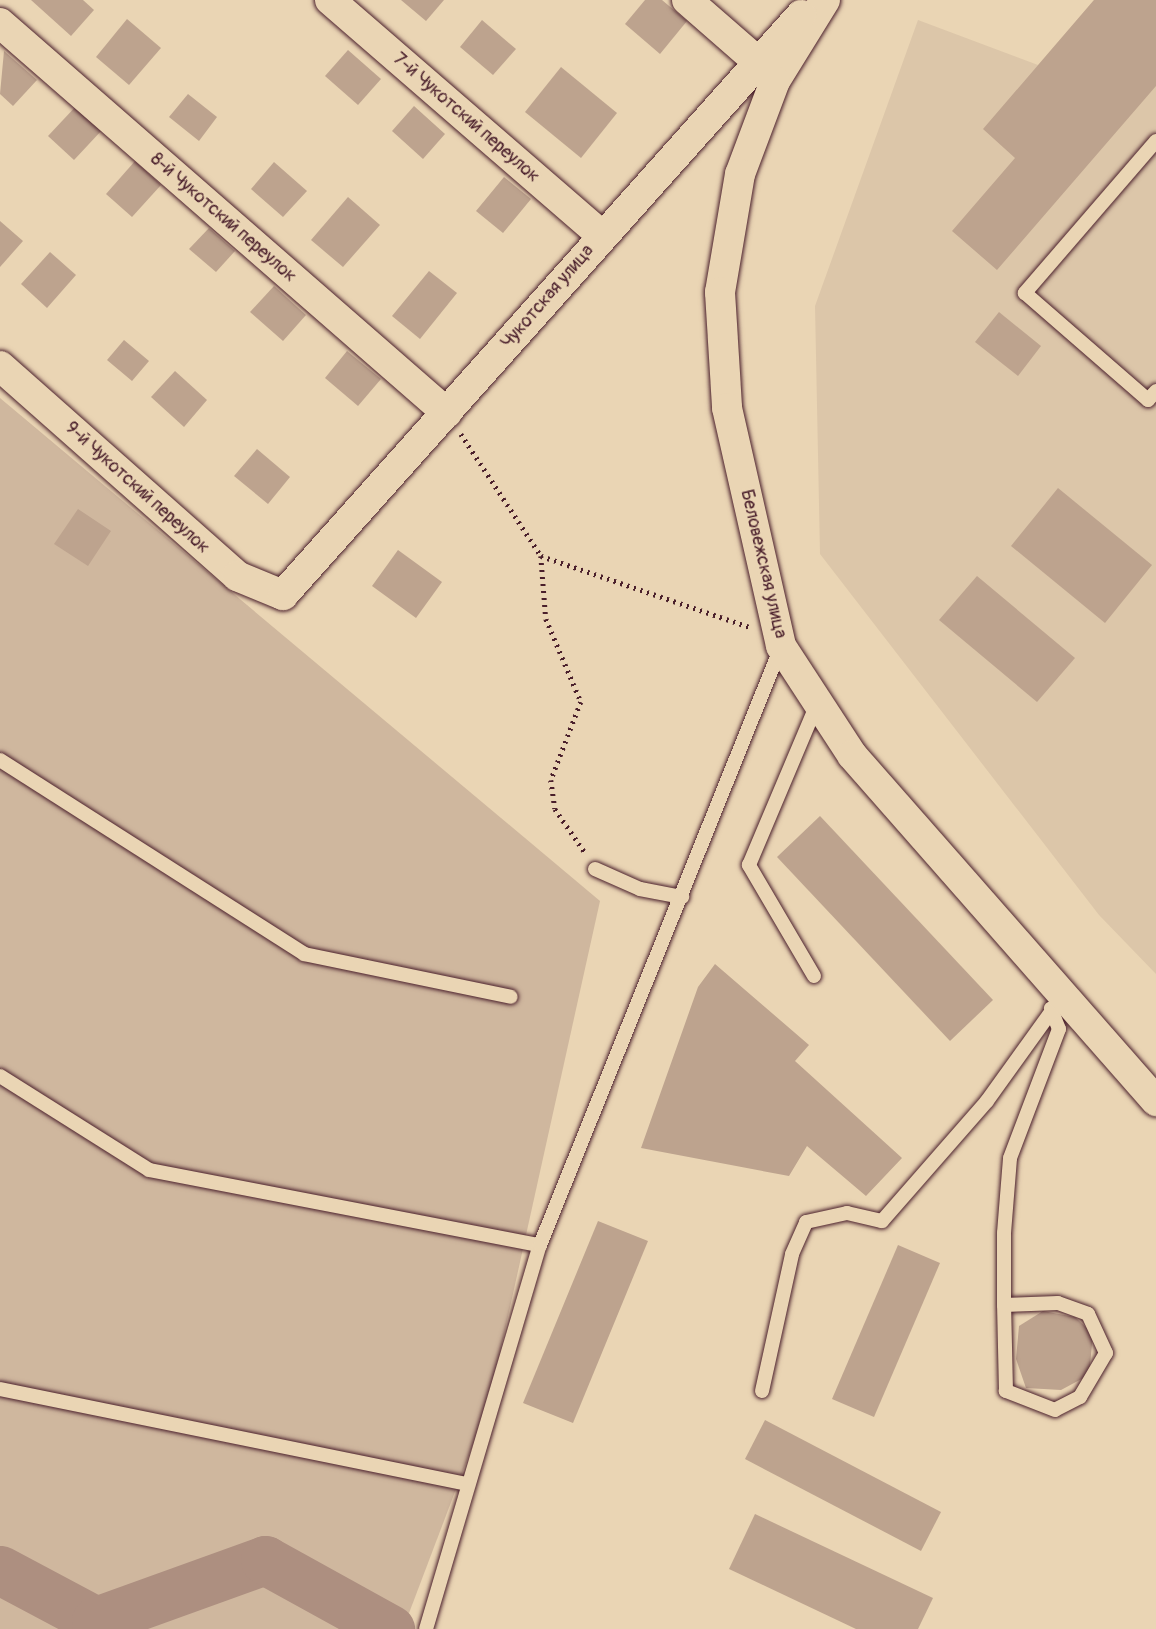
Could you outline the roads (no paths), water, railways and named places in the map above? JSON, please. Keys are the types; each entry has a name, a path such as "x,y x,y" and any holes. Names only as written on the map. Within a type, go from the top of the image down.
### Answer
{"street":[{"name":"7-й Чукотский переулок","path":"330,0 602,236"},
{"path":"687,0 757,61"},
{"name":"Чукотская улица","path":"283,595 757,61 816,0"},
{"name":"Беловежская улица","path":"825,0 775,81 740,174 720,292 727,408 780,641 852,755 1058,1003 1156,1101"},
{"name":"8-й Чукотский переулок","path":"0,23 447,413"},
{"name":"9-й Чукотский переулок","path":"0,366 237,576 283,595"}],"lane":[{"path":"1156,141 1025,293 1148,400 1156,391"},
{"path":"426,1629 540,1245 682,897 780,641"},
{"path":"814,976 749,865 818,702"},
{"path":"0,760 303,954 511,997"},
{"path":"595,869 640,889 682,897"},
{"path":"1003,1304 1058,1303 1088,1314 1105,1353 1080,1397 1055,1410 1006,1391 1003,1304 1010,1158 1059,1029 1058,1003"},
{"path":"762,1391 792,1254 806,1222 847,1213 882,1222 987,1101 1058,1003"},
{"path":"0,1076 149,1170 540,1245"},
{"path":"0,1389 467,1484"}],"waterway":[{"path":"0,1570 96,1621 265,1560 390,1629"}]}
